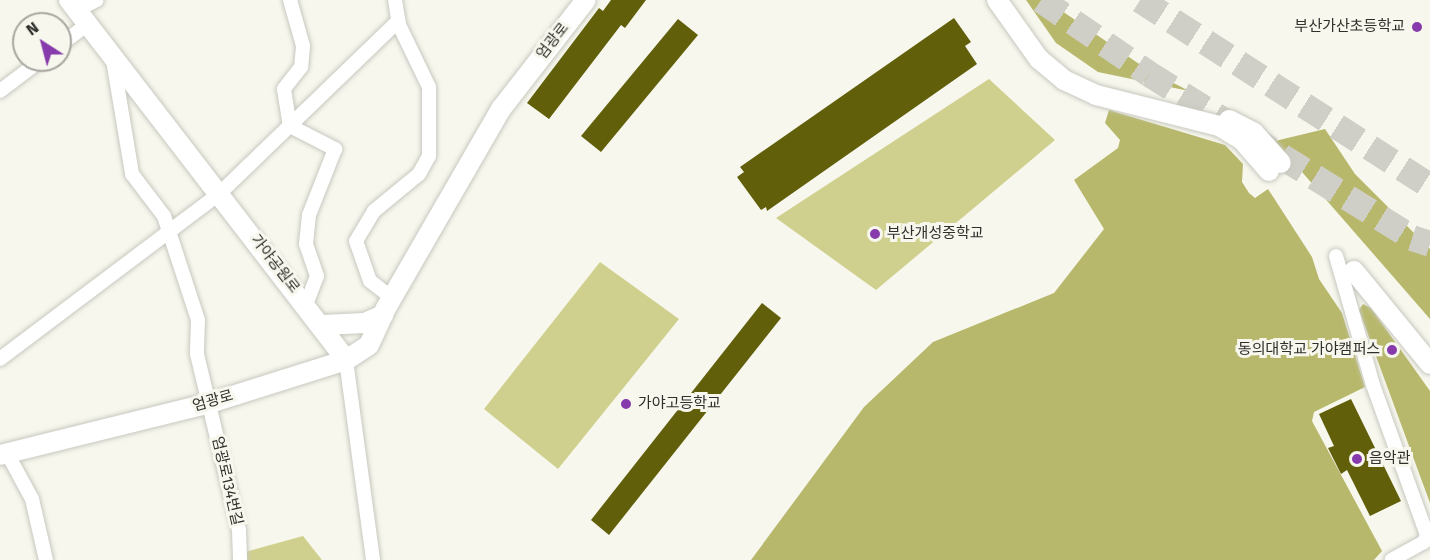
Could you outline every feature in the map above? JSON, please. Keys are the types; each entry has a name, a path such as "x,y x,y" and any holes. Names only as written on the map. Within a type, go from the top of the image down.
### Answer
{"main road":[{"name":"엄광로","path":"3,454 210,403 346,360 369,345 387,306 501,109 586,0"},
{"path":"997,0 1039,58 1064,80 1095,95 1219,126 1242,140 1275,167 1244,124 1107,91 1070,71 1046,52 1010,0"},
{"name":"가야공원로","path":"78,11 306,304 346,360"},
{"path":"1430,342 1358,265 1430,364"},
{"path":"322,325 365,324 387,306"}],"street":[{"path":"78,11 97,0"},
{"path":"290,0 303,46 301,67 284,89 290,124"},
{"path":"387,306 370,281 356,241 374,211 419,174 429,156 429,87 398,21 395,0"},
{"path":"0,359 220,193 398,21"},
{"name":"엄광로134번길","path":"112,55 132,174 164,216 198,320 196,354 210,403 239,530 240,560"},
{"path":"0,91 25,72"},
{"path":"290,124 335,149 309,215 306,244 317,276 306,304"},
{"path":"1336,256 1373,385 1427,536 1424,542 1392,560"},
{"name":"가야공원로","path":"346,360 373,560"},
{"path":"3,454 32,499 46,560"}],"green space":[{"path":"989,79 1055,140 876,290 776,218"},
{"path":"600,262 679,319 558,469 484,409"},
{"path":"303,536 322,560 245,560 245,552"}],"shaded area":[{"path":"1026,0 1046,0 1145,68 1189,91 1098,72 1056,43"},
{"path":"1109,110 1225,145 1243,164 1242,182 1249,193 1255,198 1268,189 1312,257 1319,279 1342,313 1365,387 1314,412 1312,421 1382,551 1374,560 751,560 864,407 933,342 1054,293 1104,229 1074,180 1118,148 1120,140 1105,123"},
{"path":"1325,129 1355,174 1430,249 1430,319 1275,141"},
{"path":"1363,304 1371,308 1430,391 1430,503 1359,310"}],"building":[{"path":"611,0 646,0 625,28 621,25 549,119 527,103 599,8 603,11"},
{"path":"954,18 971,42 965,46 977,64 767,211 766,207 761,210 737,177 744,172 740,167"},
{"path":"678,19 698,35 601,152 581,136"},
{"path":"762,303 781,318 609,535 591,520"},
{"name":"음악관","path":"1351,399 1401,501 1370,516 1347,470 1341,474 1328,448 1334,446 1319,414"}],"tunnel":[{"path":"1041,0 1149,74 1412,238 1430,244"},
{"path":"1140,0 1430,186"}],"place":[{"name":"부산가산초등학교","path":"1417,27"},
{"name":"부산개성중학교","path":"875,234"},
{"name":"동의대학교 가야캠퍼스","path":"1392,350"},
{"name":"가야고등학교","path":"626,404"},
{"name":"음악관","path":"1357,459"}]}
